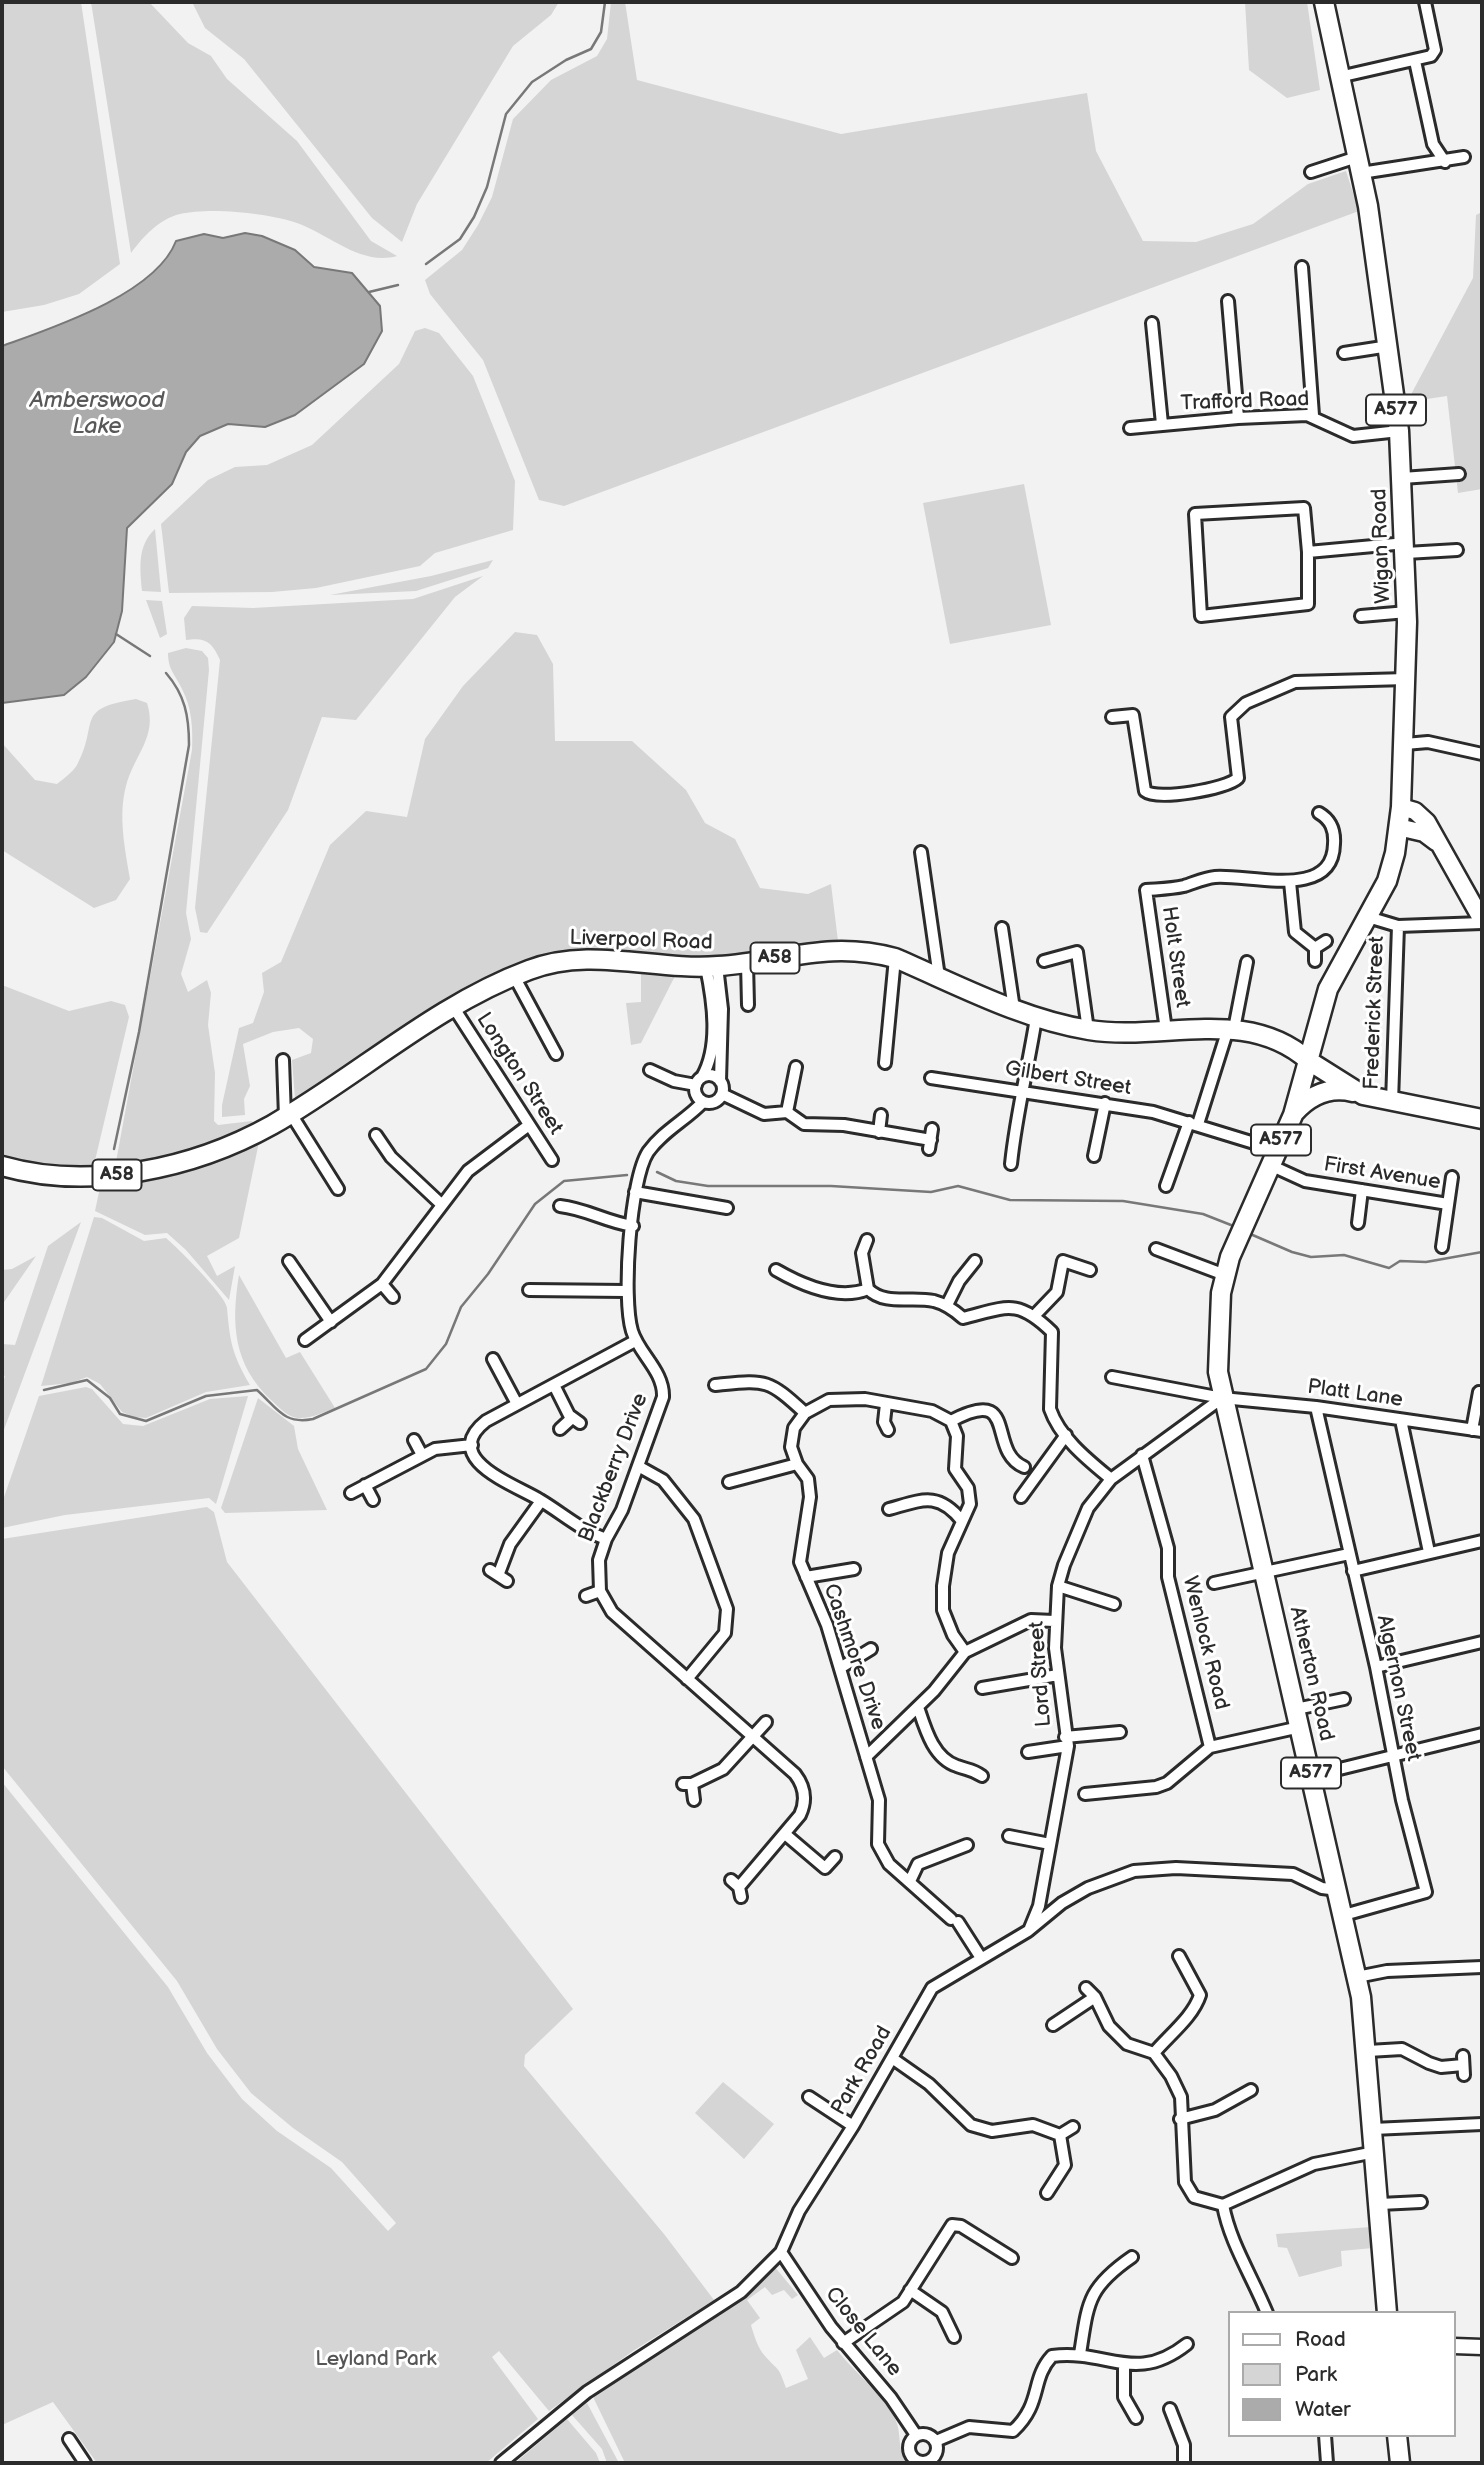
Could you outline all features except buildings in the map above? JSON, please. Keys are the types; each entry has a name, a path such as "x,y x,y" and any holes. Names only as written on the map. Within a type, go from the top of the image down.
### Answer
{"main road":[{"name":"Wigan Road","path":"1309,1060 1328,989 1368,917 1391,867 1401,807 1407,678 1406,548 1399,431 1389,346 1380,274 1326,10"},
{"path":"1401,807 1422,816 1481,915"},
{"path":"1398,827 1424,833 1440,846"},
{"name":"Liverpool Road","path":"2,1166 78,1176 132,1174 229,1144 288,1116 454,1008 514,976 547,964 585,959 711,967 824,949 848,949 895,958 1036,1018 1088,1030 1231,1029 1262,1033 1286,1042 1309,1060"},
{"name":"A58","path":"1309,1060 1363,1095 1482,1119"},
{"name":"Atherton Road","path":"1309,1060 1293,1115 1225,1275 1217,1351 1222,1398 1357,1977 1368,2051 1387,2311"},
{"path":"1293,1115 1309,1099 1323,1092 1344,1090 1363,1095"},
{"path":"1397,2437 1399,2463"}],"street":[{"path":"1339,77 1431,56 1435,50 1425,2"},
{"path":"1415,61 1433,144 1446,162"},
{"path":"1311,172 1359,165 1446,162 1464,157"},
{"path":"1304,267 1313,415"},
{"path":"1228,301 1238,418"},
{"path":"1151,323 1162,424"},
{"path":"1344,353 1389,346"},
{"name":"Trafford Road","path":"1130,428 1238,418 1313,415 1353,436 1399,431"},
{"path":"1402,478 1459,474"},
{"path":"1304,508 1308,552 1308,604 1201,616 1195,514 1304,508"},
{"path":"1308,552 1406,548 1457,550"},
{"path":"1360,616 1407,612"},
{"path":"1133,715 1145,791 1160,796 1229,785 1238,778 1231,717 1237,709 1252,700 1295,682 1407,678"},
{"path":"1112,717 1147,713"},
{"path":"1405,744 1428,742 1482,754"},
{"path":"1319,813 1332,824 1343,819"},
{"name":"Holt Street","path":"1146,890 1179,887 1221,877 1290,882 1317,875 1329,865 1334,851 1332,824"},
{"path":"921,852 939,977"},
{"name":"Holt Street","path":"1144,878 1166,1030"},
{"path":"1290,882 1295,932 1315,948"},
{"path":"1368,917 1398,926 1481,915"},
{"name":"Frederick Street","path":"1392,1102 1398,926"},
{"path":"1002,928 1014,1009"},
{"path":"1315,948 1326,941"},
{"path":"1315,948 1315,961"},
{"path":"1044,961 1077,952 1088,1030"},
{"path":"885,1063 895,958"},
{"path":"1166,1185 1231,1029 1247,962"},
{"path":"747,963 748,1005"},
{"path":"711,967 722,1009 722,1094"},
{"path":"711,967 712,1029 709,1063 696,1093 703,1101 712,1103 722,1094"},
{"path":"514,976 556,1055"},
{"name":"Longton Street","path":"454,1008 552,1160"},
{"path":"1011,1164 1017,1113 1024,1092 1036,1018"},
{"path":"283,1060 288,1116 338,1189"},
{"path":"787,1112 796,1067"},
{"path":"650,1070 674,1081 699,1081 710,1076 720,1081"},
{"name":"Gilbert Street","path":"931,1078 1105,1103 1194,1123 1265,1146"},
{"path":"722,1094 764,1114 787,1112 804,1124 844,1125 931,1139"},
{"name":"Blackberry Drive","path":"600,1591 598,1570 606,1539 620,1516 659,1415 663,1390 657,1372 635,1341 626,1291 635,1192 642,1164 653,1146 703,1101"},
{"path":"1094,1156 1105,1103"},
{"path":"879,1132 881,1115"},
{"path":"304,1340 382,1284 441,1204 477,1161 529,1125"},
{"path":"376,1135 391,1157 441,1204"},
{"name":"First Avenue","path":"1270,1166 1305,1181 1448,1204"},
{"path":"1442,1247 1452,1177"},
{"path":"1358,1223 1362,1190"},
{"path":"635,1192 727,1208"},
{"path":"560,1206 582,1208 605,1221 633,1226"},
{"path":"867,1241 862,1253 868,1289 875,1296 887,1299 931,1300 947,1305 963,1318 1005,1308 1022,1308 1052,1332 1051,1409 1081,1453 1111,1479"},
{"path":"1156,1249 1225,1275"},
{"path":"289,1261 331,1322"},
{"path":"947,1305 959,1281 975,1261"},
{"path":"1034,1316 1057,1292 1063,1261 1090,1270"},
{"path":"776,1270 807,1285 833,1292 853,1295 868,1289"},
{"path":"382,1284 393,1297"},
{"path":"529,1290 626,1291"},
{"path":"606,1539 586,1531 541,1501 484,1471 474,1457 472,1445 481,1425 635,1341"},
{"path":"493,1359 517,1404"},
{"name":"Platt Lane","path":"1112,1377 1222,1398 1316,1407 1477,1431"},
{"path":"715,1385 762,1381 777,1387 806,1413 828,1400 847,1398 932,1411 951,1421 957,1436 956,1469 968,1488 970,1504 948,1553 943,1609 953,1635 965,1651"},
{"path":"554,1385 576,1421 560,1429"},
{"path":"1477,1431 1479,1392"},
{"name":"Lord Street","path":"1030,1929 1039,1906 1066,1741 1054,1620 1058,1586 1088,1508 1111,1479 1222,1398"},
{"path":"886,1404 884,1422 888,1430"},
{"name":"Algernon Street","path":"1316,1407 1376,1667 1393,1756 1426,1892 1344,1916"},
{"path":"951,1421 974,1409 990,1411 1001,1423 1005,1445 1014,1463 1024,1467"},
{"name":"Cashmore Drive","path":"806,1413 794,1428 792,1447 797,1464 808,1479 810,1497 800,1562 827,1625 879,1800 878,1844 889,1864 955,1920 981,1958"},
{"path":"1401,1420 1429,1552"},
{"path":"1021,1497 1066,1434"},
{"path":"414,1440 422,1455"},
{"path":"351,1493 422,1455 445,1446 472,1445"},
{"name":"Wenlock Road","path":"1142,1455 1168,1548 1168,1577 1210,1748"},
{"path":"729,1482 797,1464"},
{"path":"638,1466 663,1480 694,1518 732,1629 687,1679"},
{"path":"365,1485 373,1500"},
{"path":"889,1509 927,1499 950,1506 962,1521"},
{"path":"499,1575 510,1544 541,1501"},
{"path":"1353,1571 1482,1541"},
{"path":"1214,1583 1349,1554"},
{"path":"806,1577 854,1569"},
{"path":"1058,1586 1114,1604"},
{"path":"586,1596 600,1591 612,1612 795,1774 803,1786 803,1809 785,1834 737,1888"},
{"path":"866,1757 955,1668 965,1651 1031,1620 1054,1620"},
{"path":"1376,1667 1482,1643"},
{"path":"840,1668 871,1649"},
{"path":"982,1688 1058,1675"},
{"path":"1085,1794 1156,1787 1167,1783 1210,1748 1344,1699"},
{"path":"918,1707 929,1739 943,1756 956,1766 971,1768 982,1776"},
{"path":"694,1800 688,1784 723,1769 766,1722"},
{"path":"1028,1752 1066,1741 1120,1732"},
{"path":"1311,1776 1482,1734"},
{"path":"785,1834 828,1871 835,1857"},
{"path":"1009,1836 1049,1844"},
{"path":"910,1881 918,1864 967,1845"},
{"name":"Park Road","path":"501,2463 587,2392 741,2292 781,2252 799,2211 853,2126 932,1988 1030,1929 1062,1903 1088,1888 1134,1871 1176,1868 1293,1874 1322,1888 1338,1890"},
{"path":"1153,2053 1196,2008 1200,1995 1179,1956"},
{"path":"1357,1977 1387,1971 1482,1967"},
{"path":"1086,1988 1095,1997 1109,2026 1127,2044 1153,2053 1171,2076 1181,2097 1185,2182 1194,2197 1223,2204 1314,2164 1375,2152"},
{"path":"1053,2025 1095,1997"},
{"path":"1368,2051 1402,2049 1441,2067 1463,2066"},
{"path":"892,2058 929,2084 971,2125 992,2131 1032,2125 1059,2135"},
{"path":"1180,2119 1215,2110 1251,2090"},
{"path":"809,2098 853,2126"},
{"path":"1373,2129 1482,2124"},
{"path":"1059,2135 1073,2127"},
{"path":"1047,2193 1065,2165 1059,2135"},
{"path":"1380,2204 1420,2202"},
{"path":"1223,2204 1229,2234 1252,2274 1266,2311"},
{"path":"843,2343 903,2302 952,2225 961,2226 1012,2258"},
{"name":"Close Lane","path":"781,2252 843,2343 891,2398 916,2435"},
{"path":"1080,2354 1087,2311 1096,2287 1106,2275 1132,2257"},
{"path":"910,2290 942,2312 954,2337"},
{"path":"936,2441 969,2427 1013,2431 1033,2407 1043,2365 1052,2356 1080,2354 1125,2364 1147,2365 1168,2359 1187,2344"},
{"path":"1456,2346 1482,2347"},
{"path":"1125,2364 1124,2397 1136,2418"},
{"path":"1170,2409 1184,2445 1184,2463"},
{"path":"916,2435 929,2435 936,2441 936,2453 932,2461 918,2461 911,2456 909,2442 916,2435"},
{"path":"1325,2437 1327,2463"},
{"path":"69,2439 85,2463"}],"green space":[{"path":"2,2 81,2 120,264 79,294 44,305 2,312"},
{"path":"91,2 149,2 188,43 211,56 227,79 297,141 371,241 397,256 371,257 358,253 285,219 223,211 172,216 152,229 131,253"},
{"path":"192,2 559,2 551,15 513,46 417,204 402,242 372,218 244,59 205,28"},
{"path":"611,2 625,2 637,80 841,134 1087,93 1096,151 1143,241 1196,242 1253,224 1308,184 1346,171 1359,211 564,506 539,500 483,360 430,294 425,280 462,250 478,225 492,197 513,119 551,80 597,56 607,39"},
{"path":"1245,2 1307,2 1320,90 1287,98 1249,70"},
{"path":"1482,212 1482,489 1458,493 1447,396 1407,402 1473,278 1476,215"},
{"path":"425,328 439,333 473,376 515,481 513,530 435,553 420,566 316,588 272,592 169,593 161,524 208,480 235,467 267,465 312,445 399,364 415,331"},
{"path":"1024,484 1051,625 950,644 923,503"},
{"path":"155,529 161,592 142,591 142,550"},
{"path":"493,560 488,568 416,591 330,595 431,576"},
{"path":"483,576 455,597 356,720 322,717 288,810 207,933 200,932 195,908 220,660 208,642 199,639 186,640 184,618 192,606 253,608 413,599"},
{"path":"146,600 162,601 167,634 160,638"},
{"path":"515,632 537,635 553,664 555,741 632,741 686,790 705,823 735,839 760,888 808,894 831,884 838,941 726,959 552,952 513,966 394,1035 295,1099 292,1060 311,1053 313,1039 299,1028 273,1032 243,1044 250,1086 244,1099 245,1115 222,1117 222,1105 239,1028 253,1023 264,992 262,973 281,962 330,845 366,811 407,817 425,739 463,686"},
{"path":"186,648 202,651 208,658 209,670 186,913 191,939 181,974 188,992 207,980 211,993 208,1025 215,1073 214,1121 218,1125 252,1121 254,1127 186,1152 115,1167 192,750 190,711 168,659 168,653"},
{"path":"136,699 147,703 150,715 144,746 130,775 124,797 123,832 130,879 116,900 94,908 2,850 2,743 35,780 57,784 77,765 96,713 103,707"},
{"path":"641,974 675,976 641,1043 631,1045 626,1003 641,1002"},
{"path":"2,985 69,1011 111,1001 125,1005 129,1017 93,1169 2,1161"},
{"path":"259,1142 239,1238 207,1256 217,1276 235,1266 229,1300 186,1250 167,1233 145,1235 95,1211 100,1187 161,1177 201,1165"},
{"path":"94,1217 102,1218 144,1241 166,1238 201,1272 225,1302 233,1348 250,1385 206,1392 146,1418 122,1412 100,1384 87,1377 71,1383 41,1386"},
{"path":"81,1222 2,1435 2,1386 5,1376 2,1375 2,1344 15,1345 48,1246"},
{"path":"36,1256 2,1305 2,1270 12,1269"},
{"path":"239,1275 286,1358 300,1352 335,1408 317,1415 294,1417 280,1409 258,1386 242,1358 238,1342 235,1310"},
{"path":"86,1387 92,1389 123,1424 143,1426 210,1399 248,1396 216,1504 209,1498 65,1515 2,1528 2,1503 39,1396"},
{"path":"258,1398 294,1426 298,1449 327,1510 225,1513 221,1508"},
{"name":"Leyland Park","path":"207,1507 214,1512 227,1562 573,2009 525,2055 524,2066 664,2234 714,2300 633,2351 549,2411 499,2351 492,2357 538,2419 486,2463 97,2463 53,2402 2,2425 2,1782 168,1987 207,2053 242,2099 277,2131 331,2168 388,2231 396,2223 342,2162 293,2128 251,2093 217,2049 177,1981 2,1766 2,1539"},
{"path":"723,2082 774,2124 744,2159 695,2113"},
{"path":"1371,2227 1373,2248 1341,2251 1342,2266 1299,2277 1287,2248 1278,2247 1276,2234"},
{"path":"774,2266 798,2295 792,2299 784,2290 772,2295 765,2287 747,2300 760,2318 751,2325 758,2346 780,2372 786,2388 808,2379 796,2350 810,2337 824,2358 837,2350 875,2390 888,2408 897,2423 902,2452 907,2463 625,2463 594,2399 594,2392 736,2300"},
{"path":"587,2403 619,2463 607,2463 602,2449 572,2415"},
{"path":"567,2419 596,2453 600,2463 515,2463"}],"water":[{"name":"Amberswood Lake","path":"245,233 262,236 295,250 314,267 352,273 380,306 382,331 364,364 295,415 265,427 228,424 200,436 186,452 172,484 127,528 122,611 114,642 86,677 64,695 2,703 2,346 74,319 125,293 165,260 176,241 204,234 223,238"}],"waterway":[{"path":"426,264 460,239 474,217 487,187 506,114 532,82 566,60 591,49 601,32 605,2"},
{"path":"369,292 398,285"},
{"path":"116,634 150,656"},
{"path":"114,1149 139,1032 189,745 185,706 178,689 166,673"},
{"path":"657,1172 676,1181 708,1186 831,1186 931,1192 958,1186 1010,1200 1123,1201 1203,1214 1236,1227"},
{"path":"44,1390 87,1380 110,1398 120,1414 146,1421 206,1396 257,1390 282,1414 295,1420 313,1419 426,1369 446,1344 461,1307 488,1274 535,1204 564,1181 627,1175"},
{"path":"1248,1233 1311,1257 1344,1255 1389,1268 1400,1261 1426,1262 1482,1252"}]}
